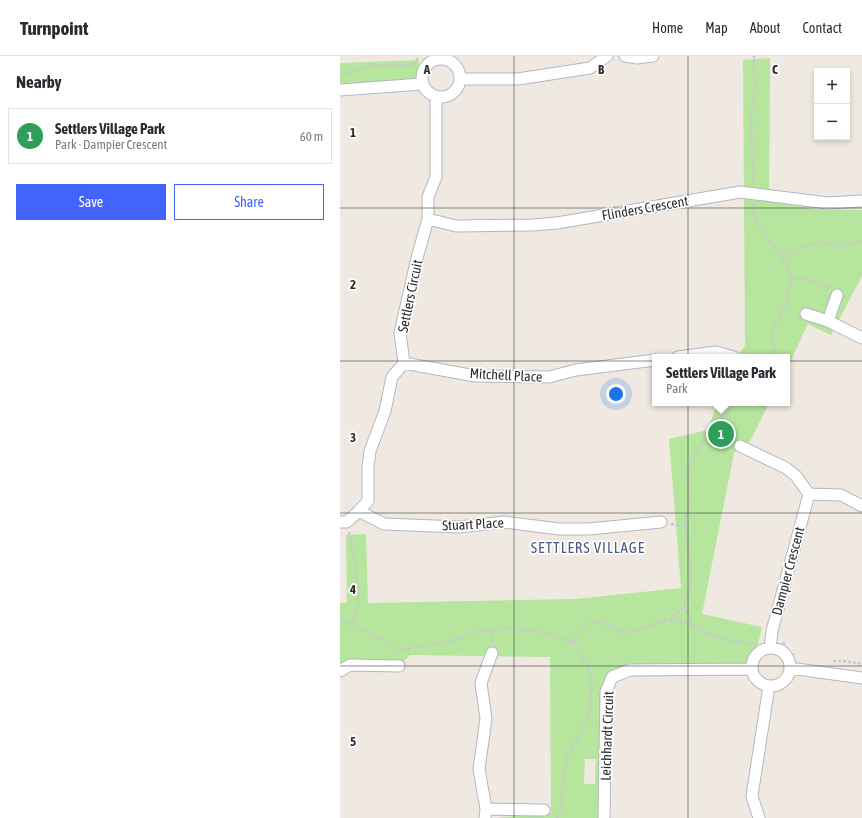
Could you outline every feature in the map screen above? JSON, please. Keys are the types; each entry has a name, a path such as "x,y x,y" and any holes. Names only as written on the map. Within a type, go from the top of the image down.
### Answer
{"street":[{"path":"461,79 518,79 590,68 607,56"},
{"path":"625,56 637,58 653,56"},
{"path":"438,57 450,61 456,65 461,79 457,90 452,94 441,98 427,92 422,84 422,74 424,68 427,64 438,57"},
{"path":"340,90 422,84"},
{"name":"Settlers Circuit","path":"404,363 400,333 417,258 428,219 428,197 436,177 436,97"},
{"name":"Flinders Crescent","path":"428,219 456,226 533,225 557,223 740,192 828,203 862,202"},
{"path":"828,321 837,295"},
{"path":"806,314 828,321 862,338"},
{"path":"701,354 716,352 723,354"},
{"name":"Mitchell Place","path":"404,363 475,376 549,378 576,370 652,360"},
{"path":"343,522 359,511 368,501 368,467 370,451 385,411 392,377 404,363"},
{"path":"740,446 786,468 796,476 809,494 841,495 862,506"},
{"name":"Dampier Crescent","path":"770,646 772,631 809,494"},
{"name":"Stuart Place","path":"359,511 384,524 459,527 504,522 559,530 589,529 661,522"},
{"path":"770,646 782,652 788,658 790,668 786,679 778,685 769,686 763,685 758,681 753,674 752,669 753,661 757,655 762,650 770,646"},
{"path":"492,653 482,683 486,719 479,769 485,813 544,810"},
{"path":"340,671 350,665 399,666"},
{"path":"790,668 862,678"},
{"name":"Leichhardt Circuit","path":"604,818 606,692 612,677 630,670 752,669"},
{"path":"759,818 752,796 769,686"}],"path":[{"path":"340,75 366,67 381,65 413,65 419,56"},
{"path":"754,56 755,90 751,115 753,207 755,218 761,229 782,257 788,269 790,278 787,302 772,329 775,354"},
{"path":"782,257 808,245 819,243 850,245 862,239"},
{"path":"790,278 806,279 816,282 835,290 837,295"},
{"path":"670,620 684,606 690,590 691,566 685,526 689,503 688,471 701,444 718,421 733,406"},
{"path":"343,522 354,557 359,601 353,626"},
{"path":"684,606 693,626"},
{"path":"340,620 380,638 399,650 440,643 460,638 477,631 515,628 540,632 572,642 579,651 592,679 590,708 583,727 568,758 563,780 562,808 557,818"},
{"path":"572,642 582,628 594,621 600,622 624,633 670,620 680,621 710,634 730,640 770,646 783,642 791,654 801,658"},
{"path":"827,660 862,664"}],"green space":[{"path":"770,58 769,201 813,209 862,210 862,276 831,335 808,324 790,362 790,354 740,354 745,345 743,60"},
{"path":"419,60 422,84 340,90 340,63"},
{"path":"716,406 768,406 750,441 734,453 702,614 762,627 752,669 630,670 612,677 604,818 495,818 551,813 550,657 410,655 399,666 340,671 340,603 347,603 346,535 366,534 368,603 575,599 681,588 669,439 708,430","holes":["585,759 596,759 595,784 584,784"]}],"place":[{"name":"Settlers Village Park","path":"721,434"}],"district":[{"name":"SETTLERS VILLAGE","path":"588,547"}]}
